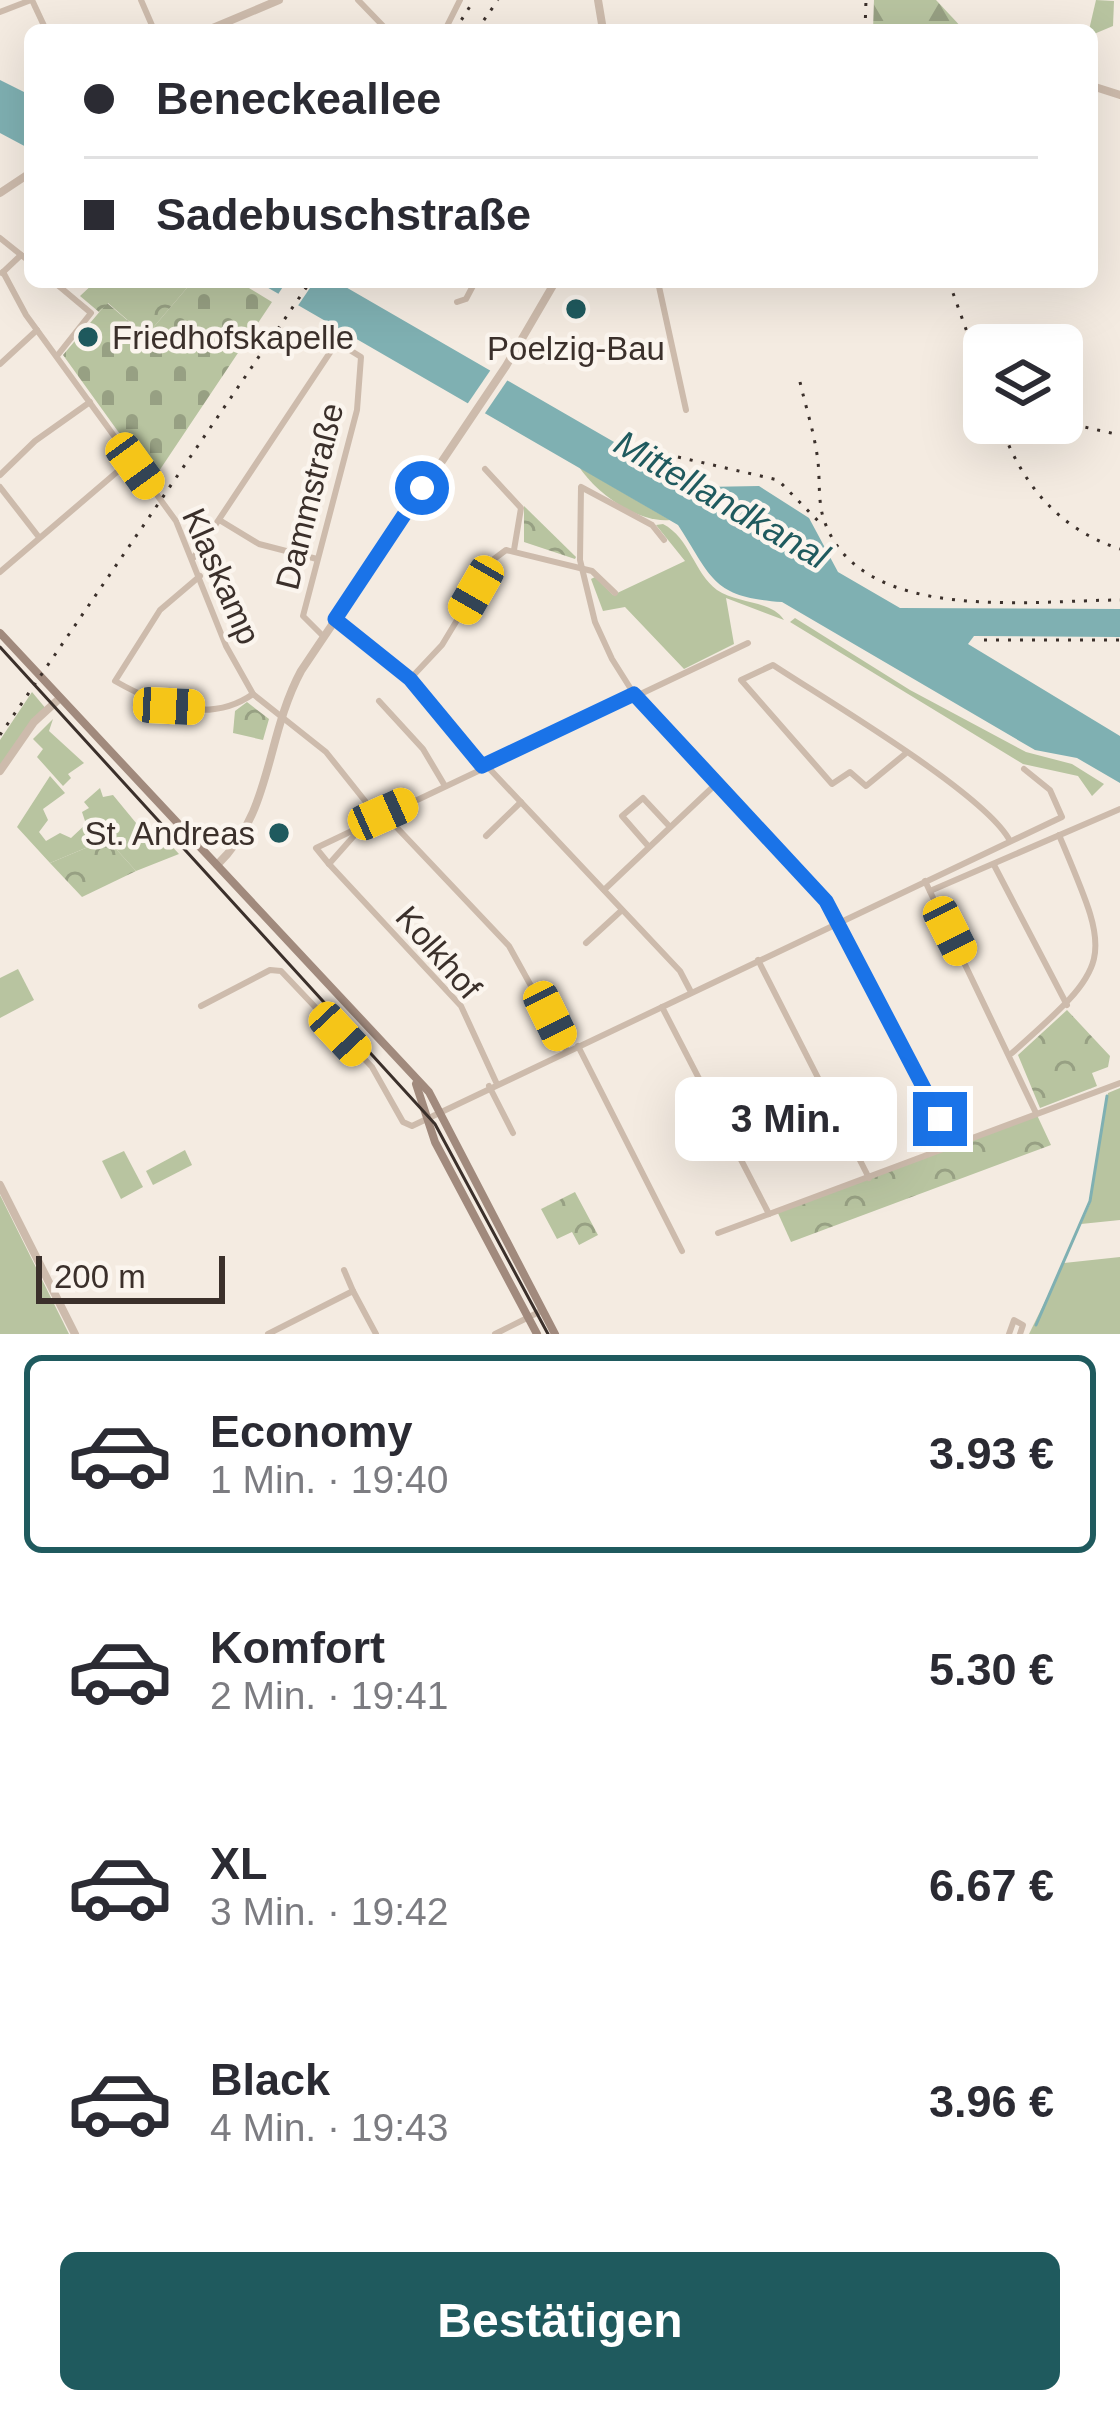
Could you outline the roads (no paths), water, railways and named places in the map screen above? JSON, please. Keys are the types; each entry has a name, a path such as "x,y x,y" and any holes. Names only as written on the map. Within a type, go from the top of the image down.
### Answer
{"main road":[{"path":"0,633 441,1110 555,1334"},
{"path":"416,1083 427,1119 537,1334"}],"street":[{"path":"0,12 32,0"},
{"path":"222,24 279,0"},
{"path":"358,0 381,24"},
{"path":"0,238 24,257"},
{"path":"2,273 21,255"},
{"name":"Klaskamp","path":"2,273 37,330 176,521 226,646 253,694 326,752 380,815 509,946 567,1051"},
{"path":"57,356 91,313 61,288"},
{"path":"457,302 466,299 472,288"},
{"path":"217,865 250,829 281,715 323,636 507,366 552,288"},
{"path":"659,288 686,410"},
{"path":"0,364 37,330"},
{"name":"Dammstraße","path":"194,557 337,342 361,357 360,396 303,616 323,636"},
{"path":"0,476 35,441 90,402"},
{"path":"0,572 131,460"},
{"path":"485,469 521,508 514,550"},
{"path":"664,541 652,525 584,486 582,568 602,640 634,694 826,901 954,1147"},
{"path":"0,487 38,536"},
{"path":"221,521 259,544 318,559"},
{"path":"410,679 442,645 496,556 514,550 582,568 615,593"},
{"path":"200,576 160,610 115,681 169,706 231,710 253,694"},
{"path":"335,619 410,679 483,765 680,971 691,992"},
{"path":"360,832 316,848 328,864 380,815 748,643"},
{"path":"905,754 866,785 850,772 832,784 741,680 773,664 905,754 992,814 1010,841"},
{"path":"0,771 34,722 60,698"},
{"path":"379,701 423,748 445,786"},
{"path":"200,1006 270,970 281,971 372,1067 403,1122 412,1126 1062,817 1050,790 1024,769"},
{"path":"604,890 717,783"},
{"path":"649,847 622,816 644,798 670,827"},
{"path":"486,836 521,802"},
{"path":"930,891 1120,809"},
{"path":"1012,1053 1067,1005 1093,972 1099,943 1059,836"},
{"name":"Kolkhof","path":"328,864 461,1006 513,1133"},
{"path":"994,864 1067,1005"},
{"path":"925,881 1012,1053 1036,1113"},
{"path":"586,943 622,910"},
{"path":"758,960 869,1178"},
{"path":"662,1006 769,1214"},
{"path":"578,1046 682,1251"},
{"path":"718,1232 1120,1082"},
{"path":"0,1185 76,1334"},
{"path":"344,1270 376,1334"},
{"path":"268,1334 353,1291"},
{"path":"495,1334 543,1310"},
{"path":"1009,1334 1014,1320 1023,1325 1020,1334"}],"water":[{"path":"0,80 24,92 24,146 0,133"},
{"name":"Mittellandkanal","path":"268,288 347,288 692,487 688,478 704,487 759,486 809,518 838,572 900,608 1120,609 1120,637 974,636 968,644 1120,736 1120,783 1077,758 1035,750 782,602 728,590 708,572 678,525"}],"waterway":[{"path":"1036,1325 1090,1201 1107,1096"}],"tram line":[{"path":"0,647 435,1124 548,1334"}],"railway":[{"path":"459,24 474,0"},
{"path":"481,24 498,0"},
{"path":"865,24 866,0"},
{"path":"0,735 306,288"},
{"path":"951,288 964,324"},
{"path":"800,382 817,452 823,517 842,552 871,576 909,591 951,599 1120,600"},
{"path":"1083,427 1120,435"},
{"path":"1009,444 1031,484 1060,516 1120,549"},
{"path":"678,457 778,480 823,526"},
{"path":"984,640 1120,640"}],"place":[{"name":"Poelzig-Bau","path":"576,309"},
{"name":"Friedhofskapelle","path":"88,337"},
{"name":"St. Andreas","path":"279,833"}]}
